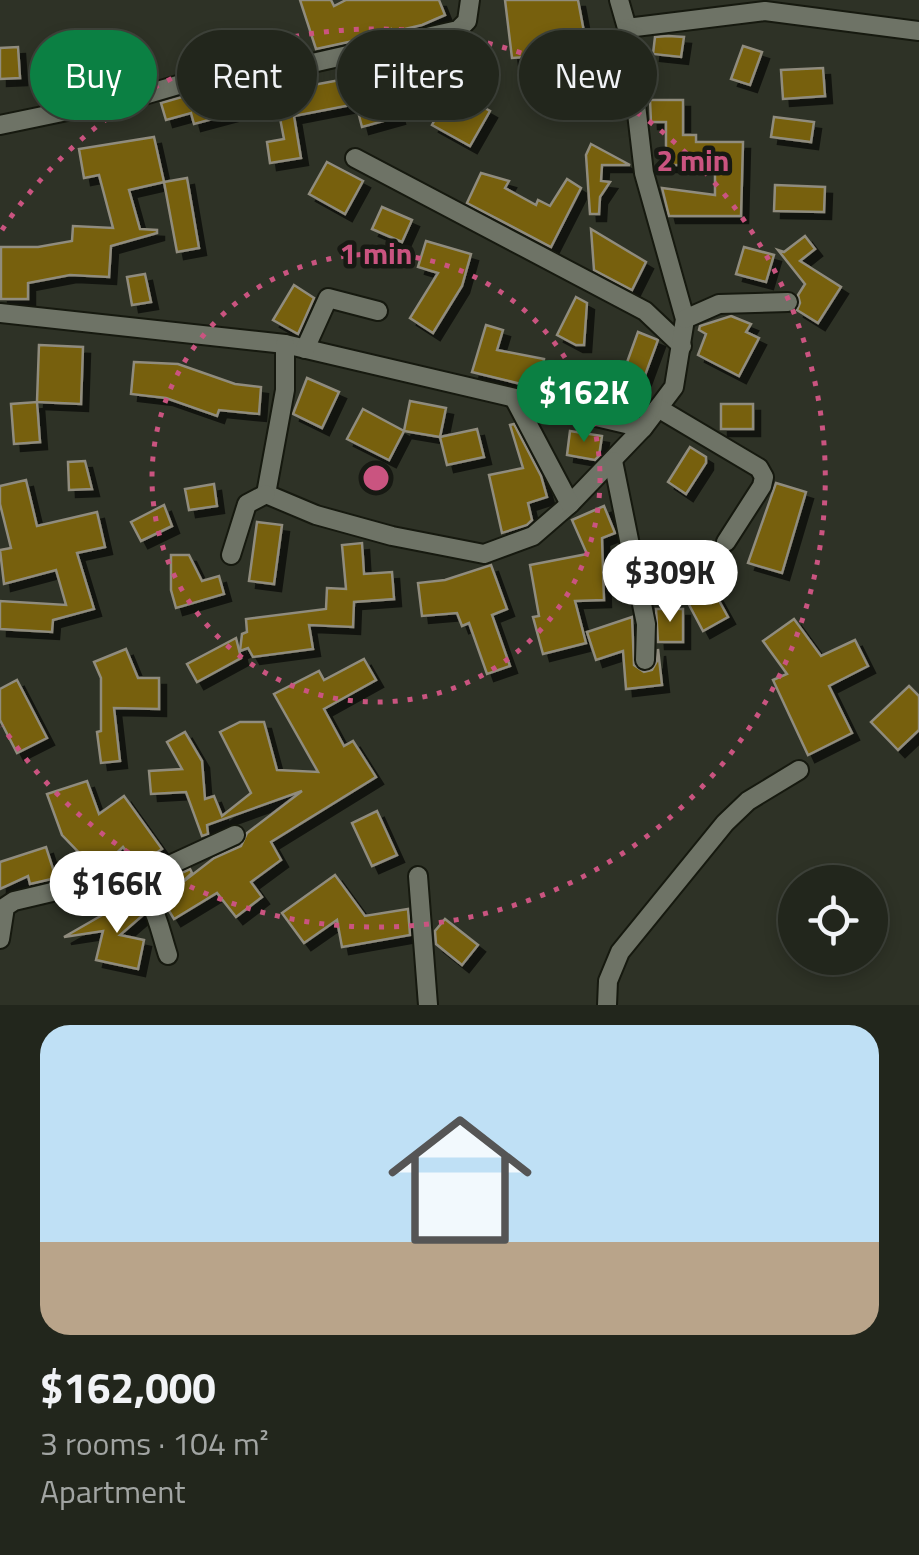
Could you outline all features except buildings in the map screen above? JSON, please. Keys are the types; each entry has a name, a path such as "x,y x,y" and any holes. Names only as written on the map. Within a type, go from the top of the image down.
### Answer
{"street":[{"path":"0,125 144,95 229,70 308,64 458,30 468,21 470,0"},
{"path":"266,494 316,515 392,536 484,554 533,536 570,504 643,428 674,387 684,318 644,174 628,28 619,0"},
{"path":"628,28 765,11 919,31"},
{"path":"356,158 646,311 682,346"},
{"path":"305,349 328,298 378,310"},
{"path":"684,318 719,304 788,302"},
{"path":"0,313 285,344 643,428"},
{"path":"266,494 285,390 285,344"},
{"path":"516,400 570,504"},
{"path":"658,408 759,468 764,476 762,486 726,542"},
{"path":"612,461 646,624 646,660"},
{"path":"231,556 247,504 266,494"},
{"path":"607,1005 608,980 620,952 725,822 748,800 799,770"},
{"path":"135,881 235,835"},
{"path":"0,939 5,907 14,901 120,876 135,881 150,900 168,956"},
{"path":"418,876 428,1005"}]}
